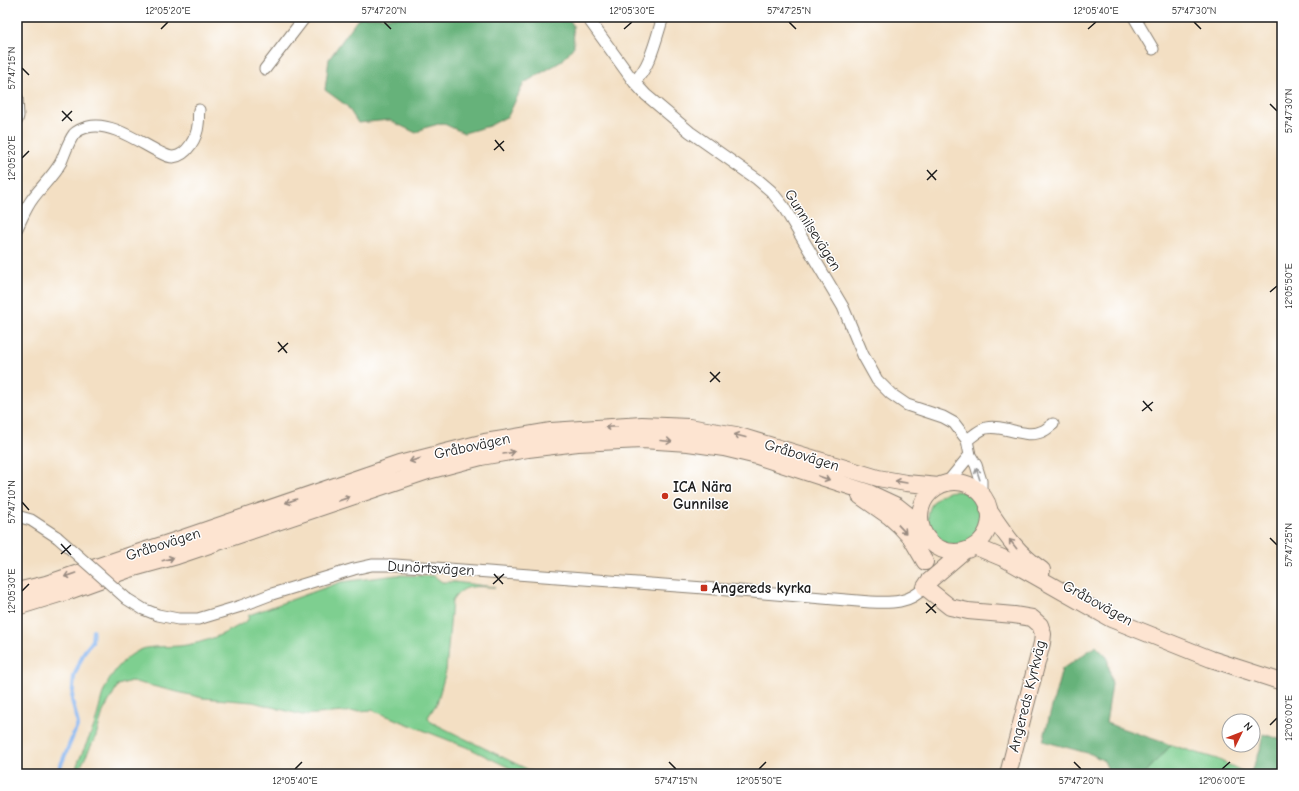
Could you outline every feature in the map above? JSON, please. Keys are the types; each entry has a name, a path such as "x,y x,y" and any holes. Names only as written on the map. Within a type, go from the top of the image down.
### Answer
{"main road":[{"name":"Gråbovägen","path":"17,591 46,584 399,464 485,442 551,431 642,425 689,427 736,435 878,478 906,483 943,485"},
{"name":"Gråbovägen","path":"17,607 69,591 130,569 177,556 428,471 481,458 528,449 578,443 642,440 688,443 724,448 757,456 868,492 897,506 921,525"},
{"path":"953,482 966,484 981,494 988,509 988,526 980,541 969,549 949,552 935,546 929,541 921,525 920,515 926,497 933,490 953,482"},
{"path":"849,487 899,525 910,538 925,562"},
{"name":"Gråbovägen","path":"988,509 1014,546 1025,558 1057,581 1163,640"},
{"path":"927,584 925,562 929,541"},
{"name":"Gråbovägen","path":"969,549 1005,560 1111,619 1211,659 1282,682"},
{"name":"Dunörtsvägen","path":"927,584 969,549"},
{"name":"Angereds Kyrkväg","path":"927,584 950,607 968,611 1027,616 1032,618 1040,625 1043,634 1042,644 1008,774"}],"street":[{"path":"265,69 305,17"},
{"name":"Gunnilsevägen","path":"587,17 634,82 646,95 690,132 757,179 771,191 783,206 843,307 863,356 877,380 891,394 907,405 943,417 954,423 968,440"},
{"path":"634,82 641,76 649,58 663,17"},
{"path":"1134,17 1153,49"},
{"path":"17,97 17,120"},
{"path":"17,228 33,198 51,177 61,162 74,135 80,130 88,127 101,127 123,132 161,153 173,157 182,153 188,148 194,138 198,127 199,110"},
{"path":"981,494 981,481 976,465 970,455 968,440 986,428 997,428 1031,434 1043,431 1053,424"},
{"path":"943,485 970,455"},
{"name":"Dunörtsvägen","path":"17,516 31,520 56,538 127,599 158,615 178,619 198,619 354,568 372,566 395,565 890,603 909,599 919,593 927,584"}],"green space":[{"path":"362,17 568,17 573,25 574,46 562,61 524,83 508,116 489,126 464,133 442,123 424,128 416,133 389,120 358,123 347,106 325,90 329,59 357,20"},
{"path":"955,491 965,493 974,499 980,508 982,518 980,528 974,537 965,543 955,545 945,543 936,537 930,528 928,518 930,508 936,499 945,493"},
{"path":"397,575 434,576 442,582 495,587 470,587 461,591 452,601 446,671 437,703 428,717 431,722 537,774 522,774 471,749 372,710 302,715 253,702 203,698 131,681 118,685 103,712 96,736 80,768 79,774 74,774 92,732 105,688 118,667 131,655 146,648 189,645 207,640 240,625 248,620 249,615 341,582"},
{"path":"1096,646 1107,657 1112,684 1106,723 1171,745 1144,774 1108,774 1109,772 1104,761 1091,754 1043,741 1062,669"},
{"path":"1263,734 1282,740 1282,774 1250,774 1259,753 1261,753"},
{"path":"1171,745 1217,759 1248,774 1144,774"}],"waterway":[{"path":"57,774 78,724 72,700 74,676 84,652 92,642 93,630"}],"place":[{"name":"ICA Nära Gunnilse","path":"665,496"},
{"name":"Angereds kyrka","path":"704,588"}]}
